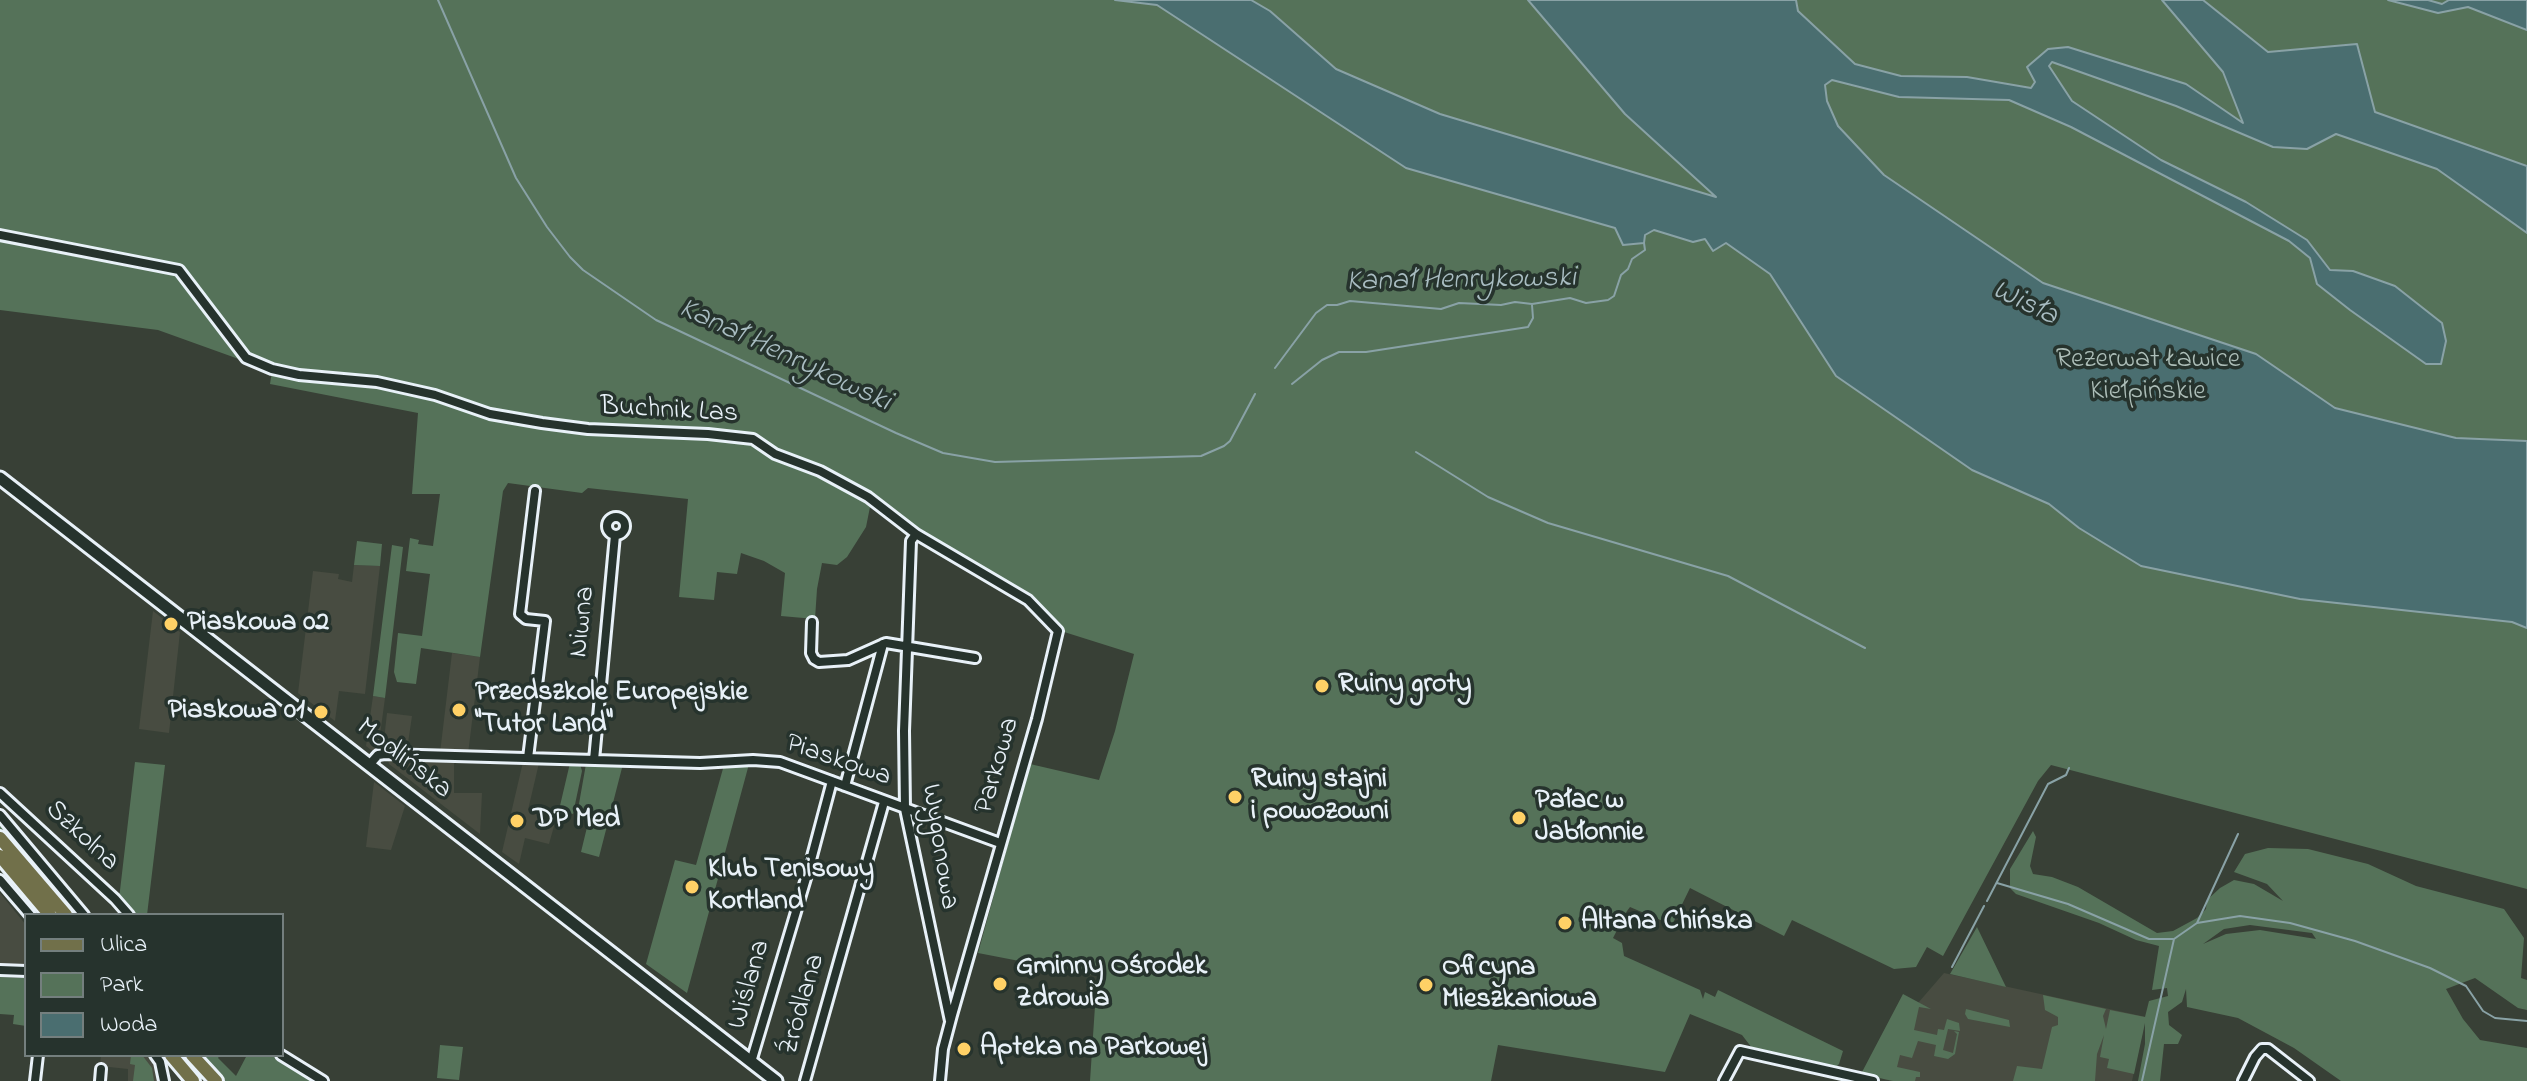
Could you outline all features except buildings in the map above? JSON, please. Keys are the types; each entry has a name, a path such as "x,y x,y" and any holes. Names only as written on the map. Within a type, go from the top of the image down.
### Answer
{"main road":[{"name":"Modlińska","path":"0,478 776,1081"},
{"path":"0,838 64,913"},
{"path":"0,856 48,913"},
{"path":"162,1057 193,1081"},
{"path":"194,1057 216,1081"}],"street":[{"name":"Buchnik Las","path":"0,235 179,270 246,358 256,364 299,375 401,387 490,414 588,429 753,439 775,454 820,471 868,497 916,534"},
{"path":"528,758 545,621 526,619 520,614 535,491"},
{"name":"Wygonowa","path":"916,534 911,541 904,731 905,809 950,1022"},
{"name":"Parkowa","path":"916,534 1028,600 1058,631 1037,719 950,1022 940,1081"},
{"name":"Niwna","path":"594,760 615,535"},
{"path":"812,622 811,653 816,661 848,660 883,644 975,658"},
{"path":"845,786 883,644"},
{"name":"Piaskowa","path":"370,764 378,755 385,754 700,763 768,761 796,767 1000,843"},
{"name":"Wiślana","path":"751,1062 832,781"},
{"name":"Szkolna","path":"0,793 127,913"},
{"name":"Źródlana","path":"805,1081 884,802"},
{"path":"0,815 82,913"},
{"path":"0,880 28,913"},
{"path":"0,970 24,971"},
{"path":"2243,1081 2255,1057 2262,1049 2268,1049 2309,1081"},
{"path":"1724,1081 1740,1051 1840,1078 1873,1081"},
{"path":"35,1081 38,1057"},
{"path":"162,1057 164,1081"},
{"path":"284,1057 323,1081"},
{"path":"100,1081 101,1069"}],"shaded area":[{"path":"354,565 380,566 365,694 339,691 335,721 298,693 313,571 339,574 338,579 352,582"},
{"path":"153,611 180,632 169,733 139,729"},
{"name":"Przedszkole Europejskie \"Tutor Land\"","path":"452,653 480,657 468,754 440,753"},
{"path":"373,696 385,698 378,750 366,746"},
{"path":"387,713 412,716 407,750 383,749"},
{"path":"387,757 454,760 454,793 482,793 480,834 389,764"},
{"path":"523,762 539,763 528,810 556,819 549,844 525,838 519,864 502,852"},
{"path":"374,782 405,806 391,850 366,847"},
{"path":"0,893 24,923 24,967 0,967"},
{"path":"1944,973 2146,1017 2132,1081 1883,1079 1912,1010"},
{"path":"101,1057 149,1057 157,1069 159,1081 128,1081 128,1069 100,1066"}],"green space":[{"name":"Rezerwat Ławice Kiełpińskie","path":"0,0 2527,0 2527,889 2051,765 2038,781 1943,956 1927,947 1916,967 1894,969 1792,920 1784,936 1690,888 1672,925 1630,907 1627,911 1613,938 1622,943 1624,956 1700,990 1703,999 1705,992 1715,997 1718,990 1843,1051 1836,1067 1752,1048 1742,1035 1690,1014 1665,1072 1498,1045 1491,1081 1090,1081 1097,976 978,953 1030,764 1099,780 1134,654 1061,631 1029,600 913,530 885,507 870,507 866,527 847,557 837,565 822,563 815,619 781,616 785,573 741,553 737,574 717,572 714,600 679,597 688,499 588,488 582,493 508,483 503,491 480,657 421,648 416,684 397,682 394,672 398,633 422,636 430,574 406,571 410,538 419,540 418,544 433,546 440,494 412,494 418,413 270,384 272,371 158,330 0,310"},
{"path":"357,541 382,544 380,566 354,565"},
{"path":"392,545 403,547 385,698 373,696"},
{"path":"135,762 165,765 147,913 131,913 119,899"},
{"path":"570,763 580,764 582,771 573,814 559,810"},
{"path":"586,764 623,764 599,857 581,852 589,819 577,815"},
{"name":"Klub Tenisowy Kortland","path":"749,764 687,993 646,964 675,860 696,865 724,765"},
{"path":"0,820 78,913 71,913 0,832"},
{"path":"2033,831 2036,837 2030,866 2033,874 2078,887 2157,933 2173,931 2197,918 2206,909 2207,900 2234,880 2254,884 2283,901 2267,884 2234,872 2245,854 2268,848 2308,849 2368,864 2416,886 2504,909 2524,938 2521,978 2527,980 2527,1010 2518,1008 2475,978 2446,989 2463,1019 2480,1040 2527,1048 2527,1081 2341,1081 2294,1048 2238,1018 2187,1007 2186,989 2182,1002 2168,1012 2169,1025 2182,1035 2178,1044 2164,1044 2160,1081 2138,1081 2145,1044 2145,1023 2134,1074 2107,1068 2109,1059 2100,1057 2104,1035 2097,1054 2095,1081 2013,1081 2017,1066 2042,1069 2052,1027 2058,1025 2058,1017 2045,1010 2043,995 2106,1009 2103,1016 2106,1029 2110,1010 2145,1017 2149,1001 2168,996 2167,988 2152,990 2159,946 2016,894 2010,888 2010,869","holes":["2250,925 2312,933 2316,939 2260,930 2226,934 2203,944 2224,929"]},
{"path":"1977,927 2006,987 1950,974"},
{"path":"0,977 24,978 24,1026 13,1024 14,1015 0,1014"},
{"path":"1903,994 1931,1009 1919,1007 1914,1030 1937,1035 1938,1029 1944,1030 1947,1019 1959,1023 1960,1031 1948,1029 1943,1050 1953,1053 1957,1034 1954,1031 1959,1032 1955,1054 1948,1059 1934,1056 1936,1045 1918,1041 1912,1058 1900,1055 1897,1067 1920,1072 1920,1077 1916,1077 1915,1081 1893,1081 1861,1074"},
{"path":"1966,1009 2009,1020 2010,1027 1968,1019"},
{"path":"440,1045 463,1047 459,1080 437,1078"},
{"path":"131,1057 144,1057 152,1068 154,1081 133,1081 135,1065 130,1064"},
{"path":"202,1057 219,1057 236,1076 246,1057 276,1057 318,1081 224,1081"}],"water":[{"name":"Wisła","path":"1115,0 1251,0 1270,11 1336,69 1440,114 1716,197 1625,114 1528,0 1796,0 1798,11 1855,64 1901,76 1967,77 2031,88 2035,82 2027,67 2048,49 2068,47 2186,84 2243,123 2223,72 2162,0 2203,0 2268,52 2357,44 2375,112 2527,166 2527,233 2437,169 2336,134 2307,149 2273,147 2176,106 2052,62 2049,66 2072,101 2161,160 2246,202 2307,240 2330,270 2353,271 2395,286 2442,323 2446,341 2441,364 2426,364 2317,284 2310,258 2289,241 2071,127 2009,100 1899,97 1832,80 1825,85 1827,101 1838,126 1884,175 2043,283 2256,354 2335,408 2456,438 2527,441 2527,628 2512,622 2300,599 2141,566 2079,528 2049,504 1972,470 1836,376 1770,274 1726,243 1713,251 1705,239 1693,242 1654,230 1645,235 1644,243 1623,245 1615,228 1406,168 1157,5"},
{"path":"2388,0 2428,0 2442,4 2449,0 2527,0 2527,30 2468,7 2438,13"}],"waterway":[{"name":"Kanał Henrykowski","path":"438,0 516,178 547,227 583,270 656,320 943,453 995,462 1201,456 1230,441 1255,394"},
{"name":"Kanał Henrykowski","path":"1275,368 1316,313 1327,305 1350,301 1441,309 1459,303 1501,305 1570,298 1586,303 1608,300 1614,296 1621,275 1632,259 1645,250 1644,243"},
{"path":"1292,384 1322,360 1339,352 1366,352 1528,327 1533,318 1532,305"},
{"path":"1416,452 1488,497 1548,523 1728,576 1865,648"},
{"path":"1987,901 2048,784 2066,775 2069,768"},
{"path":"2142,1081 2174,939 2197,923 2238,834"},
{"path":"1997,883 2068,904 2149,939 2173,939"},
{"path":"1952,967 1984,906"},
{"path":"2197,923 2240,916 2290,923 2355,941 2430,968 2466,986 2483,1011 2495,1018 2527,1021"}],"place":[{"name":"Piaskowa 02","path":"171,624"},
{"name":"Ruiny groty","path":"1322,686"},
{"name":"Przedszkole Europejskie \"Tutor Land\"","path":"459,710"},
{"name":"Piaskowa 01","path":"321,712"},
{"name":"Ruiny stajni i powozowni","path":"1235,797"},
{"name":"Pałac w Jabłonnie","path":"1519,818"},
{"name":"DP Med","path":"517,821"},
{"name":"Klub Tenisowy Kortland","path":"692,887"},
{"name":"Altana Chińska","path":"1565,923"},
{"name":"Gminny Ośrodek Zdrowia","path":"1000,984"},
{"name":"Oficyna Mieszkaniowa","path":"1426,985"},
{"name":"Apteka na Parkowej","path":"964,1049"}]}
